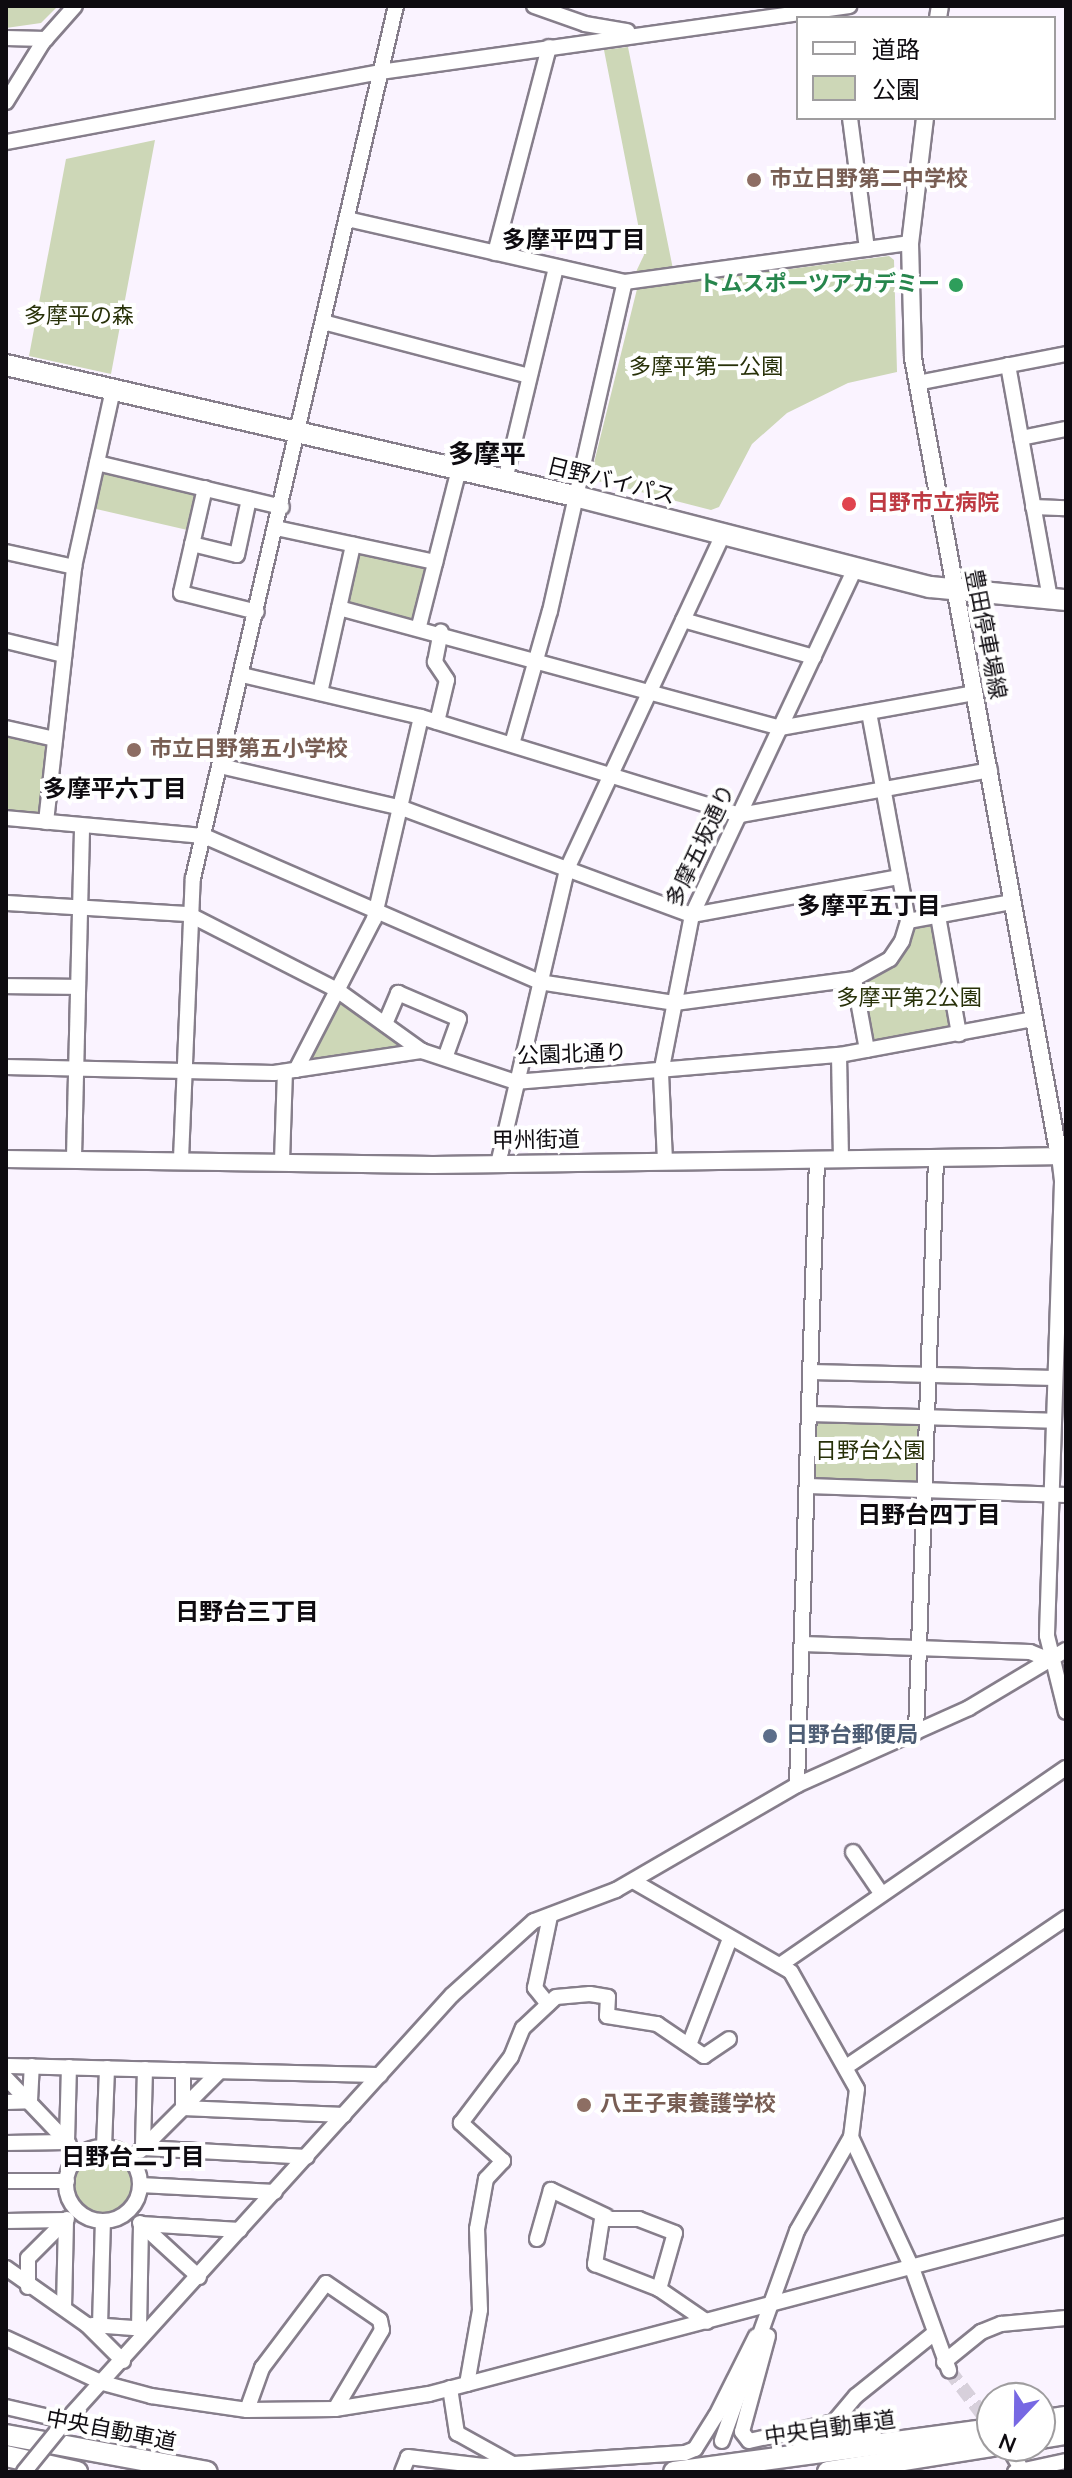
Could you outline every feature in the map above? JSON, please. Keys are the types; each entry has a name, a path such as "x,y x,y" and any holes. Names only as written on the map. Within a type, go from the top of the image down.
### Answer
{"highway":[{"name":"日野バイパス","path":"6,365 575,496 954,592 1058,599"},
{"name":"中央自動車道","path":"674,2472 976,2431"},
{"path":"658,2472 871,2432"},
{"name":"中央自動車道","path":"6,2435 207,2472"},
{"name":"中央自動車道","path":"828,2472 976,2452"},
{"path":"860,2472 939,2455"},
{"name":"中央自動車道","path":"6,2456 76,2472"}],"main road":[{"name":"豊田停車場線","path":"925,120 910,243 917,383 1062,1156"},
{"name":"甲州街道","path":"6,1159 74,1157 498,1164 1062,1156"}],"street":[{"path":"6,102 46,39 75,6"},
{"path":"181,1159 188,914 396,6"},
{"path":"534,6 585,24 640,33"},
{"path":"6,142 380,72 761,12 841,11"},
{"path":"583,42 585,24"},
{"path":"6,38 46,39"},
{"path":"495,253 549,47"},
{"path":"850,120 867,249"},
{"path":"347,219 625,282 910,243"},
{"path":"505,480 556,267"},
{"path":"512,744 537,660 625,282"},
{"path":"323,322 529,376"},
{"path":"917,383 1066,354"},
{"path":"1008,365 1033,507 1058,599"},
{"path":"46,822 74,567 113,389"},
{"path":"1021,438 1066,429"},
{"path":"97,463 282,507"},
{"path":"419,626 459,469"},
{"path":"205,488 181,593 257,612"},
{"path":"192,544 237,555 249,499"},
{"path":"1033,507 1066,508"},
{"path":"276,528 435,562"},
{"path":"498,1164 567,869 723,535"},
{"path":"320,693 353,545"},
{"path":"6,552 74,567"},
{"name":"多摩五坂通り","path":"665,1161 661,1073 692,915 855,569"},
{"path":"339,608 419,626 780,728 974,693"},
{"path":"683,620 814,657"},
{"path":"437,722 447,680 435,662 441,632"},
{"path":"6,641 64,655"},
{"path":"242,675 421,717 740,815 990,770"},
{"path":"6,818 204,836 539,982 675,1003 854,979 890,959 908,921 869,713"},
{"path":"282,1161 291,1071 377,912 421,717"},
{"path":"6,728 55,739"},
{"path":"220,766 402,808 692,915 900,877"},
{"path":"74,1157 82,826"},
{"path":"908,921 1012,902"},
{"name":"公園北通り","path":"6,903 188,914 337,990 422,1051 516,1082 661,1073 839,1055 1034,1019"},
{"path":"938,916 959,1034"},
{"path":"854,979 867,1050"},
{"path":"6,986 78,987"},
{"path":"385,1024 398,993 459,1019 445,1058"},
{"path":"6,1067 184,1072 291,1071 422,1051"},
{"path":"839,1055 841,1159"},
{"path":"1062,1156 1063,1235 1054,1421 1058,1494 1050,1660 1066,1712"},
{"path":"916,1732 936,1158"},
{"path":"797,1785 817,1159"},
{"path":"811,1372 1055,1378"},
{"path":"810,1414 1054,1421"},
{"path":"808,1486 1058,1494"},
{"path":"803,1644 1030,1652 1050,1660"},
{"path":"24,2472 123,2361 145,2329 199,2277 452,1995 534,1921 633,1881 797,1785 916,1732 1066,1650"},
{"path":"780,1965 1066,1768"},
{"path":"853,1852 881,1893"},
{"path":"633,1881 795,1976 857,2089 851,2137 802,2219 722,2441"},
{"path":"548,2004 535,1988 550,1916"},
{"path":"846,2067 1066,1918"},
{"path":"689,2045 730,1939"},
{"path":"467,2384 480,2310 477,2229 486,2179 503,2161 461,2123 511,2057 523,2028 556,1997 608,1997 607,2016 657,2024 704,2056 729,2039"},
{"path":"6,2066 380,2075"},
{"path":"30,2101 32,2066"},
{"path":"67,2142 69,2067"},
{"path":"104,2147 107,2068"},
{"path":"143,2148 145,2069"},
{"path":"183,2070 183,2108"},
{"path":"131,2160 219,2072"},
{"path":"6,2078 80,2155"},
{"path":"6,2102 30,2101"},
{"path":"183,2108 344,2115"},
{"path":"851,2137 912,2268 946,2366 981,2332 1001,2324 1066,2318"},
{"path":"6,2143 67,2142"},
{"path":"104,2147 131,2160 140,2185 128,2212 103,2221 77,2209 67,2181 80,2155 104,2147"},
{"path":"143,2148 307,2157"},
{"path":"6,2181 67,2181"},
{"path":"140,2185 275,2192"},
{"path":"537,2239 551,2190 606,2216 639,2219 675,2233 659,2289"},
{"path":"28,2287 28,2258 77,2209"},
{"path":"128,2212 199,2277"},
{"path":"606,2216 595,2264 659,2289 707,2322"},
{"path":"6,2221 66,2220"},
{"path":"64,2307 66,2220"},
{"path":"93,2326 103,2221"},
{"path":"141,2224 240,2230"},
{"path":"141,2224 145,2329"},
{"path":"6,2338 103,2383 180,2402 247,2410 335,2409 467,2384 1066,2226"},
{"path":"6,2268 28,2287 93,2326 123,2361"},
{"path":"247,2410 262,2368 326,2283 380,2320 382,2330 335,2409"},
{"path":"766,2323 762,2368 742,2432 749,2441 834,2422 856,2396 933,2334"},
{"path":"402,2472 408,2457 483,2466 695,2449 716,2416 748,2344 766,2323"},
{"path":"93,2326 145,2329"},
{"path":"450,2388 457,2433 514,2464"},
{"path":"6,2407 67,2425"},
{"path":"35,2472 67,2425"},
{"path":"1020,2471 1066,2461"}],"green space":[{"path":"6,6 58,6 41,23 6,28"},
{"path":"628,47 673,269 634,276 644,255 604,50"},
{"name":"多摩平の森","path":"155,140 111,374 29,356 66,159"},
{"name":"多摩平第一公園","path":"889,256 894,260 897,372 848,383 787,413 752,444 719,507 711,510 590,479 637,289"},
{"path":"97,463 205,488 195,532 87,507"},
{"path":"359,553 430,568 419,620 348,605"},
{"path":"6,731 47,738 41,815 6,811"},
{"name":"多摩平第2公園","path":"938,916 959,1034 867,1050 854,979 890,959 908,921"},
{"path":"339,999 412,1050 306,1064"},
{"name":"日野台公園","path":"816,1415 927,1417 926,1488 815,1486"},
{"path":"96,2152 108,2152 125,2161 132,2172 132,2196 125,2207 108,2216 96,2216 84,2211 75,2202 70,2190 70,2178 75,2166 84,2157"}],"tunnel":[{"path":"949,2370 976,2406"}],"place":[{"name":"市立日野第二中学校","path":"754,180"},
{"name":"トムスポーツアカデミー","path":"956,285"},
{"name":"日野市立病院","path":"849,504"},
{"name":"市立日野第五小学校","path":"134,750"},
{"name":"日野台郵便局","path":"770,1736"},
{"name":"八王子東養護学校","path":"584,2105"}],"district":[{"name":"多摩平四丁目","path":"574,241"},
{"name":"多摩平","path":"487,455"},
{"name":"多摩平六丁目","path":"115,790"},
{"name":"多摩平五丁目","path":"869,907"},
{"name":"日野台四丁目","path":"929,1516"},
{"name":"日野台三丁目","path":"247,1613"},
{"name":"日野台二丁目","path":"133,2158"}]}
